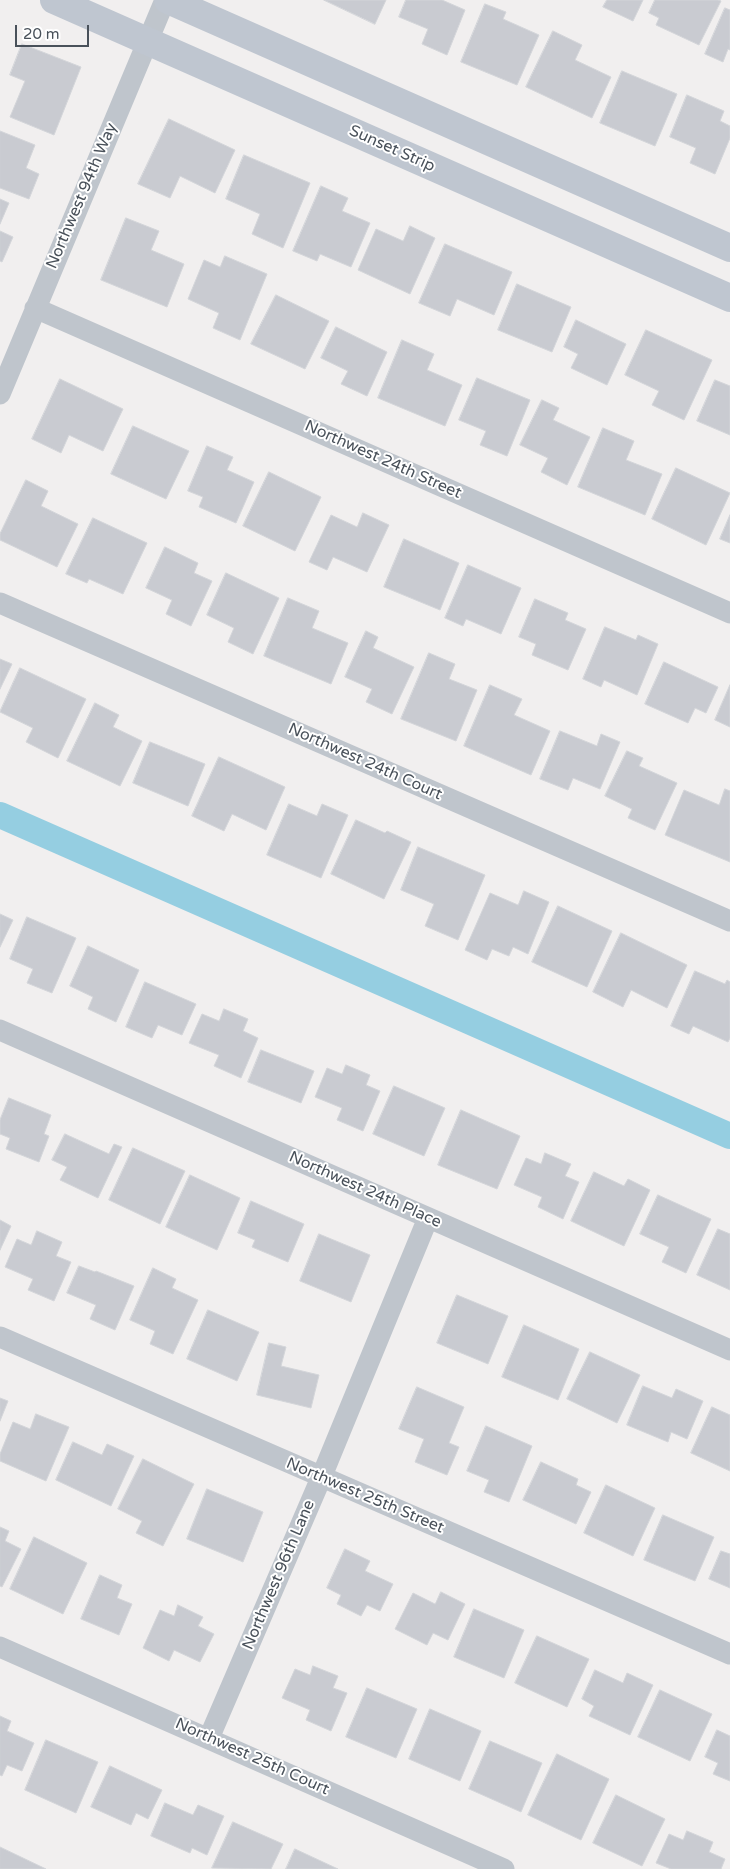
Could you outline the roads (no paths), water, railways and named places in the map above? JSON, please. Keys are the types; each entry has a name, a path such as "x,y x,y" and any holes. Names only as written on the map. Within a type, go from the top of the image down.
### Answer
{"street":[{"name":"Sunset Strip","path":"54,0 730,298"},
{"name":"Northwest 94th Way","path":"0,394 147,41 166,0"},
{"path":"166,0 730,248"},
{"name":"Northwest 24th Street","path":"35,308 730,613"},
{"name":"Northwest 24th Court","path":"0,603 730,921"},
{"name":"Northwest 24th Place","path":"0,1030 730,1350"},
{"name":"Northwest 96th Lane","path":"209,1738 321,1478 428,1218"},
{"name":"Northwest 25th Street","path":"0,1338 730,1654"},
{"name":"Northwest 25th Court","path":"0,1647 504,1869"}],"waterway":[{"path":"0,815 730,1136"}]}
